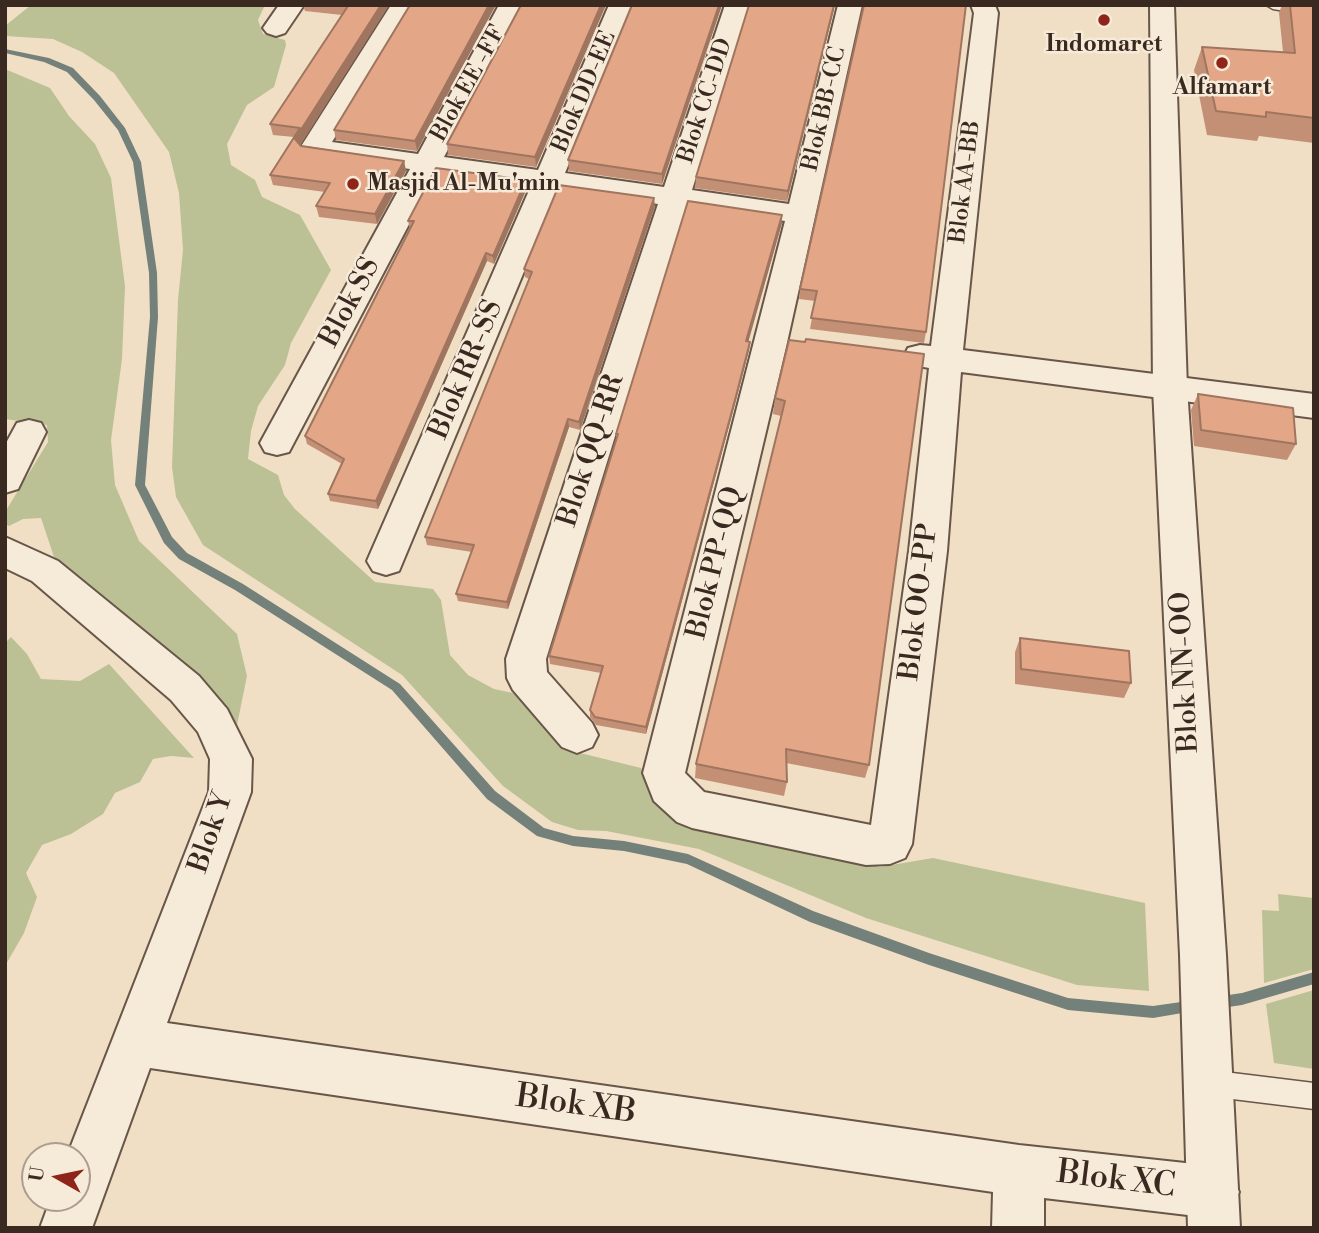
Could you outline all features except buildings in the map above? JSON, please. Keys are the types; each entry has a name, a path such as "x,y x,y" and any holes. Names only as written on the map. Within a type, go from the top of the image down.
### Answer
{"street":[{"path":"276,28 292,5"},
{"path":"404,5 314,148 800,214"},
{"name":"Blok EE -FF","path":"425,163 512,5"},
{"name":"Blok DD-EE","path":"548,179 622,5"},
{"name":"Blok CC-DD","path":"674,197 737,5"},
{"name":"Blok BB-CC","path":"785,339 800,214 850,5"},
{"name":"Blok AA-BB","path":"946,359 986,13 983,5"},
{"name":"Blok NN-OO","path":"1162,5 1170,388 1203,955 1214,1210"},
{"name":"Blok SS","path":"277,443 425,163"},
{"name":"Blok RR-SS","path":"386,561 548,179"},
{"name":"Blok QQ-RR","path":"577,734 527,678 526,659 674,197"},
{"name":"Blok PP-QQ","path":"785,339 664,773 669,788 692,809 866,845 890,844"},
{"path":"892,352 1314,406"},
{"name":"Blok OO-PP","path":"890,844 928,551 946,359"},
{"path":"5,480 29,432"},
{"name":"Blok Y","path":"5,551 45,570 186,688 213,721 231,759 230,792 91,1160"},
{"name":"Blok XB","path":"134,1042 1019,1170"},
{"path":"1018,1228 1019,1170"},
{"name":"Blok XC","path":"1019,1170 1214,1210"}],"lane":[{"path":"1273,5 1314,12"},
{"path":"1208,1083 1314,1096"}],"green space":[{"path":"31,5 265,5 258,20 263,34 285,40 286,45 274,87 247,105 227,144 231,165 255,180 262,197 300,215 331,270 291,343 285,365 258,406 251,431 248,459 278,475 284,495 295,509 375,582 433,589 441,600 450,655 468,675 494,689 513,693 568,750 641,768 664,808 695,824 880,867 933,858 1145,903 1149,991 1077,985 866,918 699,849 606,831 578,830 552,822 503,786 402,675 203,545 176,497 172,467 178,300 183,250 179,193 169,152 114,73 82,52 53,39 5,36 5,26"},
{"path":"5,69 50,88 69,116 95,144 111,178 125,286 122,359 111,440 115,485 139,541 237,634 247,676 236,730 217,699 167,649 54,557 41,518 23,519 9,526 5,524 5,512 48,442 47,425 5,419"},
{"path":"11,637 27,654 41,679 80,681 109,664 194,758 171,756 153,759 140,782 115,793 103,814 71,834 42,845 26,873 37,897 24,933 5,966 5,643"},
{"path":"1278,894 1314,898 1314,969 1264,983 1262,910 1279,911"},
{"path":"1314,990 1314,1069 1274,1063 1266,1004"}],"waterway":[{"path":"5,51 46,60 70,70 122,130 137,162 153,273 154,317 140,485 168,540 183,556 239,587 396,687 491,795 541,832 573,841 624,846 688,859 810,916 929,959 1068,1004 1153,1012 1195,1006"},
{"path":"1215,1003 1242,999 1314,978"}],"place":[{"name":"Indomaret","path":"1104,20"},
{"name":"Alfamart","path":"1222,63"},
{"name":"Masjid Al-Mu'min","path":"353,184"}]}
